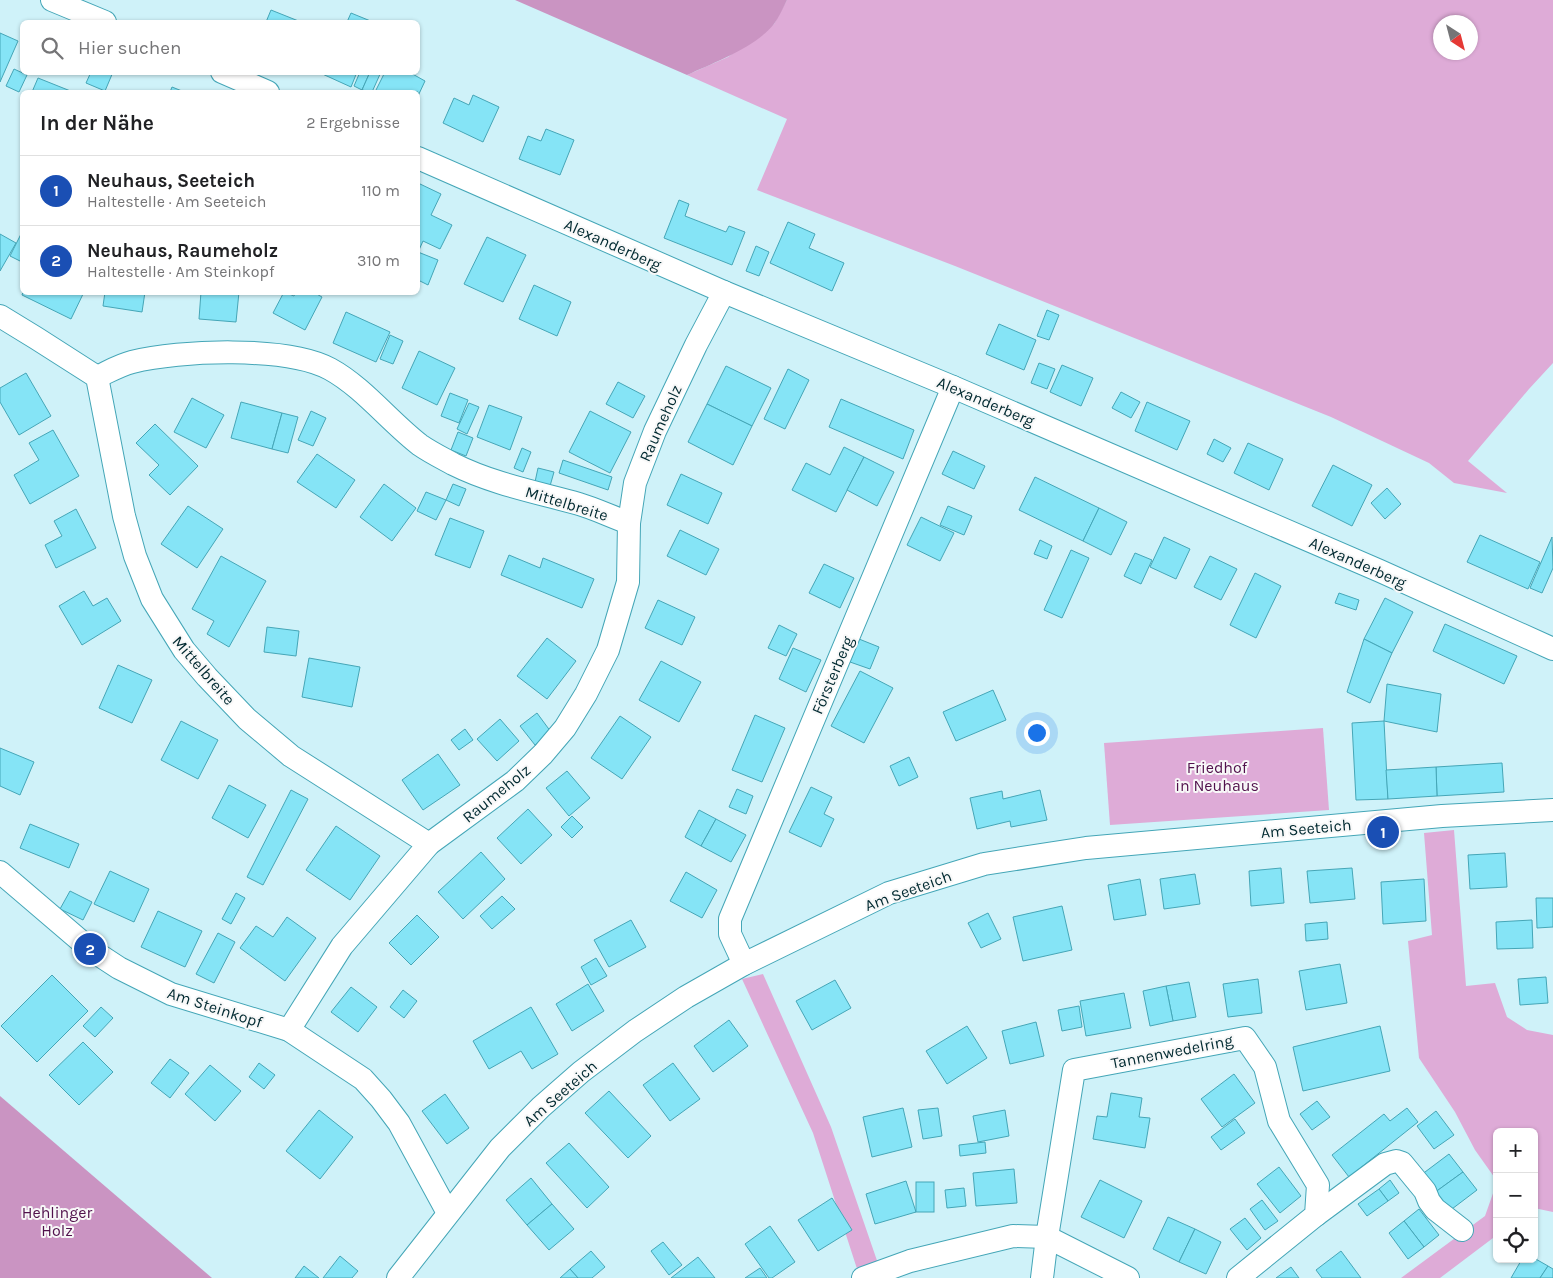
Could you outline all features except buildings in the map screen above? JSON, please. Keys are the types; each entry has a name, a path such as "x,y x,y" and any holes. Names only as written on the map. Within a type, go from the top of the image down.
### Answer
{"street":[{"path":"52,0 100,20"},
{"path":"229,75 263,90"},
{"name":"Alexanderberg","path":"420,159 724,292 953,386 1553,648"},
{"name":"Raumeholz","path":"289,1030 342,946 429,844 515,781 565,728 581,703 608,650 628,582 629,523 635,483 655,431 696,345 724,292"},
{"path":"0,316 97,377"},
{"name":"Mittelbreite","path":"429,844 291,756 247,718 184,650 152,599 135,556 124,516 97,377 130,362 180,354 230,352 284,356 311,362 329,369 347,381 421,446 453,464 482,478 582,505 629,523"},
{"name":"Försterberg","path":"744,964 730,934 730,919 953,386"},
{"name":"Am Seeteich","path":"398,1278 500,1148 581,1072 686,997 744,964 889,894 984,864 1086,848 1442,816 1553,810"},
{"name":"Am Steinkopf","path":"0,872 90,949 119,968 171,994 289,1030"},
{"path":"289,1030 363,1079 381,1099 398,1123 448,1213"},
{"name":"Tannenwedelring","path":"1047,1237 1074,1070 1245,1038 1265,1068 1278,1121 1318,1185 1316,1214"},
{"path":"1238,1278 1316,1214 1385,1164 1396,1161 1402,1163 1425,1192 1435,1209 1462,1230"},
{"path":"864,1278 910,1260 1013,1236 1047,1237 1128,1278"},
{"path":"1042,1278 1047,1237"}],"green space":[{"path":"515,0 787,0 774,24 756,40 734,54 687,75"},
{"path":"787,0 1553,0 1553,363 1468,461 1507,493 1454,483 1429,463 1331,417 955,266 757,190 787,119 687,75 728,57 774,24"},
{"name":"Friedhof in Neuhaus","path":"1323,728 1329,810 1110,825 1104,743"},
{"path":"1454,830 1466,986 1495,983 1507,1017 1527,1030 1553,1035 1553,1212 1538,1209 1538,1128 1493,1128 1493,1175 1475,1150 1455,1112 1419,1058 1408,941 1432,935 1424,833"},
{"path":"763,974 831,1127 883,1278 860,1278 813,1133 742,979"},
{"name":"Hehlinger Holz","path":"0,1096 212,1278 0,1278"},
{"path":"1493,1193 1493,1238 1440,1278 1401,1278 1485,1216"}],"place":[{"name":"Neuhaus, Seeteich","path":"1383,832"},
{"name":"Neuhaus, Raumeholz","path":"90,949"}]}
